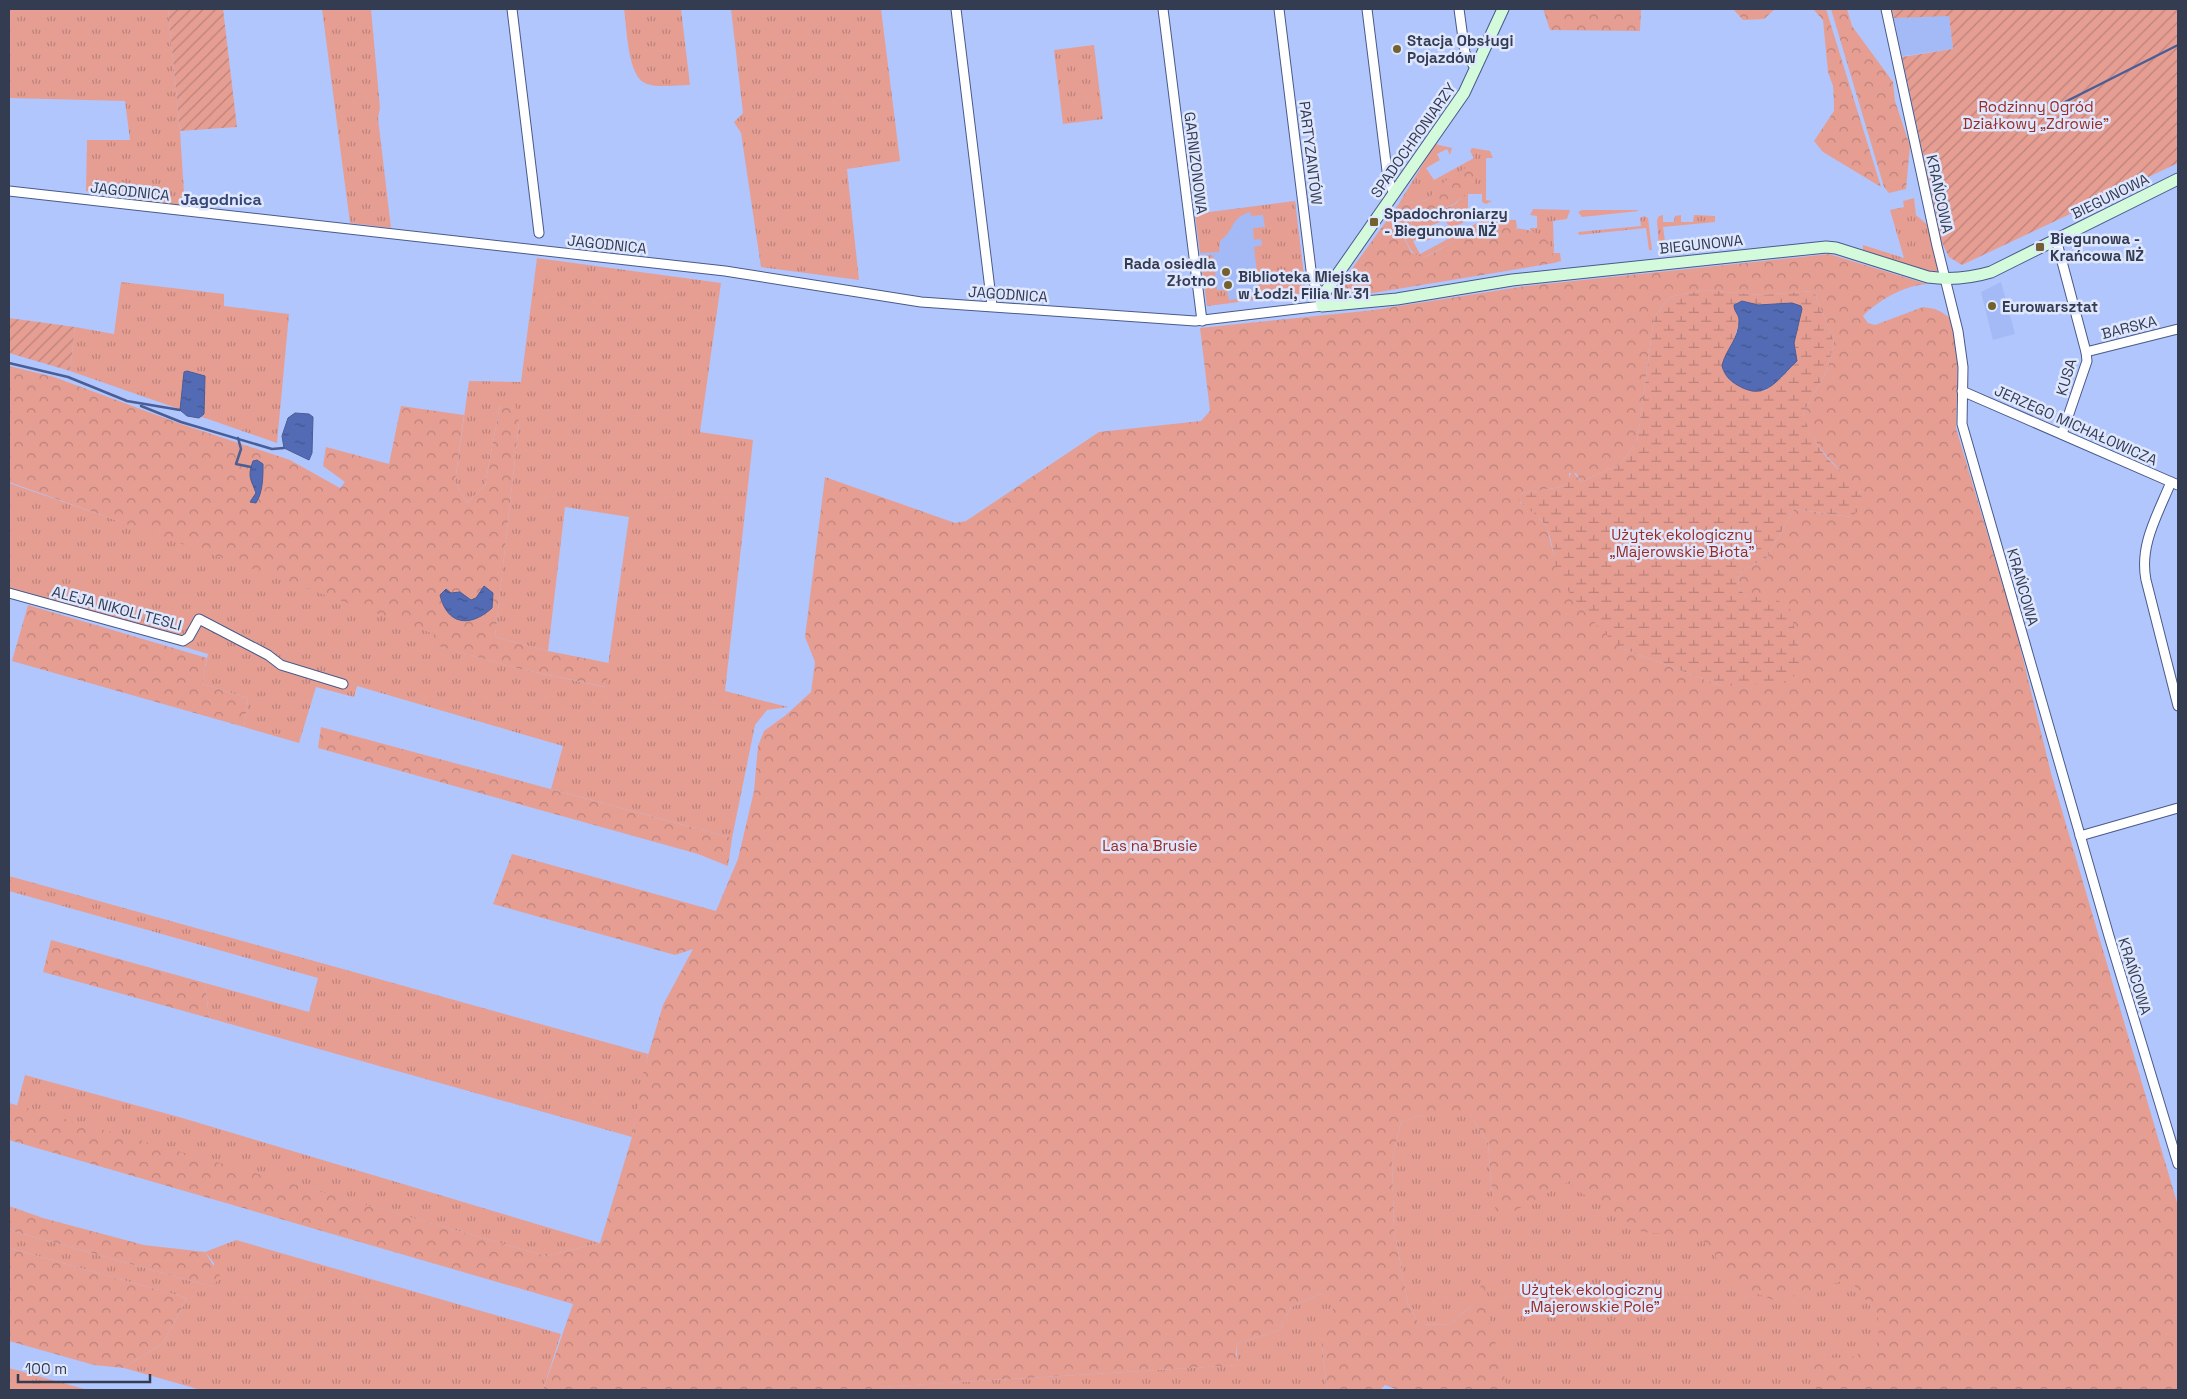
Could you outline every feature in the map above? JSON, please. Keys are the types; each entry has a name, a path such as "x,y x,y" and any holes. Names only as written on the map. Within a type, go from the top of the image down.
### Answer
{"street":[{"path":"512,9 540,233"},
{"path":"956,9 992,306"},
{"name":"GARNIZONOWA","path":"1163,9 1202,321"},
{"name":"PARTYZANTÓW","path":"1279,9 1312,278 1321,302"},
{"path":"1367,9 1388,179 1394,194"},
{"path":"1459,9 1465,53 1476,69"},
{"name":"SPADOCHRONIARZY","path":"1321,302 1464,92 1503,9"},
{"name":"KRAŃCOWA","path":"1886,9 1960,341 1963,368 1960,410 1963,428 2080,836 2178,1164"},
{"name":"BIEGUNOWA","path":"1202,321 1321,302 1379,301 1522,279 1826,247 1840,249 1923,275 1945,279 1973,276 1991,272 2178,179"},
{"name":"JAGODNICA","path":"9,191 718,270 899,300 1202,321"},
{"name":"KUSA","path":"2056,239 2086,352 2085,372 2062,434"},
{"name":"BARSKA","path":"2086,352 2178,329"},
{"name":"JERZEGO MICHAŁOWICZA","path":"1962,391 2175,484"},
{"path":"2175,484 2148,539 2143,559 2146,580 2178,706"},
{"name":"ALEJA NIKOLI TESLI","path":"9,593 183,641 189,638 199,619 268,655 281,666 343,684"},
{"path":"2080,836 2178,808"}],"shaded area":[{"path":"1949,15 1953,49 1902,56 1894,18"},
{"path":"1295,201 1306,293 1207,306 1195,214"},
{"path":"2001,282 2015,334 1993,340 1981,292"}],"green space":[{"path":"9,9 168,9 180,131 185,208 86,191 87,140 130,140 125,101 9,98"},
{"path":"168,9 223,9 237,127 180,131"},
{"path":"322,9 371,9 380,108 378,118 391,228 350,223"},
{"path":"624,9 681,9 690,85 657,86 640,80 635,72 629,51"},
{"path":"731,9 881,9 900,161 847,169 859,280 761,267 741,133 734,122 743,113"},
{"path":"1543,9 1641,9 1640,31 1550,30"},
{"path":"1733,9 1775,9 1764,19 1743,20"},
{"path":"1813,9 1826,9 1881,187 1823,152 1814,141 1834,111 1834,103 1833,86 1828,72 1823,20"},
{"path":"1831,9 1847,9 1852,26 1893,82 1895,101 1910,146 1906,189 1889,193 1884,187"},
{"name":"Rodzinny Ogród Działkowy „Zdrowie”","path":"1892,9 2178,9 2178,163 1962,265 1949,257 1942,243 1902,57 1953,49 1949,16 1894,18"},
{"path":"1094,45 1103,119 1063,124 1054,50"},
{"path":"1435,144 1452,148 1450,155 1447,149 1437,154 1440,160 1426,168 1434,180 1474,158 1470,151 1472,148 1490,151 1493,158 1486,158 1486,200 1492,201 1486,204 1482,202 1482,194 1468,194 1468,215 1474,217 1446,231 1444,227 1448,225 1445,220 1425,228 1426,236 1442,228 1444,232 1427,241 1423,236 1413,241 1420,254 1483,220 1485,214 1489,214 1489,219 1516,220 1517,228 1494,229 1459,239 1423,258 1413,252 1407,243 1405,235 1407,228 1421,217 1455,204 1463,196 1451,177 1427,200 1398,205"},
{"path":"1470,165 1476,173 1474,187 1454,204 1410,224 1405,231 1405,240 1411,252 1423,258 1467,235 1491,229 1516,228 1539,234 1547,241 1553,254 1554,263 1373,293 1340,293 1338,288 1398,205 1427,200 1445,181"},
{"path":"1914,198 1916,215 1929,226 1938,267 1938,270 1934,273 1863,251 1863,245 1904,258 1890,210 1904,207 1903,201"},
{"path":"1295,201 1306,293 1260,299 1254,247 1262,245 1261,239 1254,240 1253,228 1265,227 1263,215 1251,216 1250,212 1243,215 1235,221 1225,237 1220,241 1219,252 1200,253 1195,214"},
{"path":"1533,209 1570,210 1567,219 1553,221 1554,253 1560,253 1561,261 1554,263 1546,243 1540,236 1530,230 1530,228 1537,228 1537,216 1530,215"},
{"path":"1582,210 1639,211 1582,217 1578,212"},
{"path":"1663,215 1663,222 1674,222 1675,216 1681,215 1681,222 1693,222 1694,215 1715,216 1715,222 1663,227 1666,248 1659,249 1657,220 1659,216"},
{"path":"1644,216 1648,218 1652,250 1649,250 1646,228 1579,235 1578,232 1641,226 1640,218"},
{"name":"Las na Brusie","path":"1829,254 1927,284 1900,291 1884,299 1863,316 1868,323 1875,325 1923,307 1935,309 1950,318 1958,354 1956,428 2016,630 2051,773 2178,1206 2178,1390 1816,1390 1808,1357 1849,1358 1879,1346 1878,1315 1849,1279 1776,1301 1724,1281 1715,1254 1699,1237 1642,1232 1573,1188 1570,1181 1498,1220 1492,1194 1488,1143 1470,1115 1422,1115 1401,1122 1392,1159 1394,1229 1408,1304 1419,1324 1449,1325 1470,1307 1484,1280 1490,1325 1508,1390 1398,1390 1385,1385 1380,1390 1327,1390 1320,1328 1341,1298 1320,1294 1291,1307 1280,1330 1236,1344 1239,1365 881,1387 880,1390 543,1390 573,1304 9,1140 9,1103 546,1256 600,1243 632,1137 644,1069 663,1005 693,949 675,955 493,904 512,854 716,911 738,859 754,791 758,746 764,731 786,715 811,692 815,662 805,637 825,477 955,523 966,521 1099,432 1201,421 1210,411 1200,328 1374,310 1526,286","holes":["1705,290 1762,295 1814,291 1834,342 1827,371 1803,413 1812,436 1819,446 1861,492 1851,517 1794,509 1767,557 1739,573 1738,587 1747,597 1773,597 1794,629 1799,648 1722,686 1621,648 1554,556 1547,528 1535,512 1520,503 1521,494 1566,486 1569,481 1569,473 1576,473 1581,482 1620,464 1637,442 1654,318 1669,297"]},
{"path":"1213,255 1217,290 1227,290 1229,300 1253,297 1254,300 1207,306 1200,256"},
{"path":"537,258 721,283 700,432 753,440 725,691 788,707 767,710 755,725 732,838 551,789 563,746 357,686 354,697 316,687 299,743 244,727 248,698 202,684 208,654 9,594 9,483 286,579 435,634 432,644 520,669 605,687 629,517 565,507 548,651 495,637 519,423 500,405 485,485 467,503 455,482 469,381 521,382"},
{"path":"121,282 224,294 224,306 289,314 277,443 70,371 75,327 114,334"},
{"name":"Użytek ekologiczny „Majerowskie Błota”","path":"1705,290 1762,295 1814,291 1834,342 1827,371 1803,413 1811,433 1823,453 1858,488 1863,500 1863,507 1851,517 1794,509 1767,557 1739,573 1738,587 1747,597 1773,597 1790,609 1799,648 1800,668 1798,674 1781,683 1722,686 1621,648 1606,635 1571,595 1560,578 1547,529 1541,519 1518,499 1521,494 1566,486 1572,470 1581,482 1620,464 1637,442 1654,318 1669,297","holes":["1742,301 1758,305 1792,303 1796,331 1794,343 1797,361 1765,391 1732,347 1739,323 1736,303"]},
{"path":"9,318 75,327 70,371 9,353"},
{"path":"9,366 54,377 181,424 290,460 340,488 345,482 323,466 326,447 389,464 401,406 464,415 455,482 467,503 485,485 500,405 515,403 519,423 495,637 548,651 609,663 606,687 520,669 431,644 434,634 9,482"},
{"path":"28,605 207,658 202,684 248,698 244,727 12,661"},
{"path":"321,727 732,838 728,866 698,854 318,748"},
{"path":"9,876 648,1054 632,1137 209,1018 205,983 309,1012 318,978 9,891"},
{"path":"51,940 205,983 209,1018 43,972"},
{"path":"25,1075 179,1117 600,1243 546,1256 17,1106"},
{"name":"Użytek ekologiczny „Majerowskie Pole”","path":"1422,1115 1470,1115 1488,1143 1492,1194 1570,1181 1816,1236 1878,1315 1883,1334 1864,1390 1489,1390 1471,1306 1449,1325 1419,1324 1408,1304 1394,1229 1392,1159 1401,1122"},
{"path":"9,1206 43,1218 144,1245 205,1252 220,1276 213,1287 9,1230"},
{"path":"9,1230 213,1287 214,1263 205,1252 236,1240 561,1334 543,1390 201,1390 124,1368 163,1343 187,1298 9,1248"},
{"path":"9,1248 187,1298 163,1343 124,1368 94,1365 9,1341"},
{"path":"1320,1294 1341,1297 1322,1346 1327,1390 880,1390 880,1387 1238,1365 1236,1344 1280,1330 1291,1307"},
{"path":"9,1368 88,1390 9,1390"}],"water":[{"path":"1742,301 1758,305 1792,303 1801,306 1802,309 1794,343 1797,361 1772,386 1757,391 1749,390 1733,382 1726,375 1722,366 1739,326 1739,318 1734,305"},
{"path":"187,371 205,376 204,414 199,418 187,416 180,410 184,372"},
{"path":"295,413 309,414 313,417 312,453 309,460 284,448 282,436 288,418"},
{"path":"257,460 263,464 263,474 261,489 256,503 250,502 256,493 250,474 253,461"},
{"path":"484,586 493,593 492,608 476,619 468,621 454,618 443,605 440,595 446,589 451,593 460,592 471,600 476,598"}],"waterway":[{"path":"2059,105 2178,45"},
{"path":"9,363 68,377 127,401 180,410"},
{"path":"141,406 181,422 272,449 284,448"},
{"path":"238,438 241,449 236,464 251,467"}],"place":[{"name":"Stacja Obsługi Pojazdów","path":"1397,49"},
{"name":"Spadochroniarzy - Biegunowa NŻ","path":"1374,222"},
{"name":"Biegunowa - Krańcowa NŻ","path":"2040,247"},
{"name":"Rada osiedla Złotno","path":"1226,272"},
{"name":"Biblioteka Miejska w Łodzi, Filia Nr 31","path":"1228,285"},
{"name":"Eurowarsztat","path":"1992,306"}],"district":[{"name":"Jagodnica","path":"221,199"}]}
